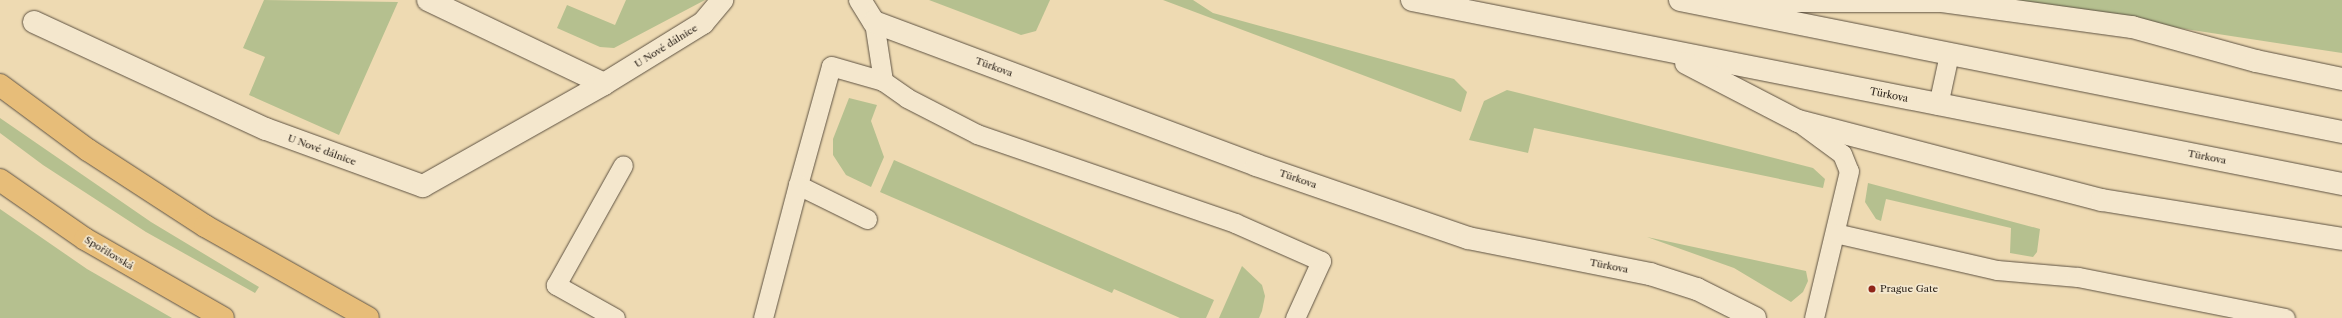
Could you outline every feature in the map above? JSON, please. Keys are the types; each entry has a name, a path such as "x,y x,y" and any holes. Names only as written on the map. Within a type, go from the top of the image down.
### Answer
{"highway":[{"path":"0,85 50,124 198,222 368,318"},
{"name":"Spořilovská","path":"0,180 85,239 223,318"}],"main road":[{"path":"428,0 604,84"},
{"name":"U Nové dálnice","path":"34,22 266,129 423,186 604,84 703,23 722,0"},
{"path":"860,0 874,22"},
{"name":"Türkova","path":"1412,0 2342,184"},
{"path":"1681,0 2342,132"},
{"path":"1681,0 1942,1 2132,27 2256,61 2342,79"},
{"name":"Türkova","path":"874,22 1428,226 1468,238 1650,274 1697,289 1755,318"},
{"path":"1664,51 1798,121 2102,200 2342,239"}],"lane":[{"path":"874,22 883,81"},
{"path":"1938,104 1949,54"},
{"path":"763,318 831,66 883,81 907,98 977,134 1235,223 1320,261 1295,318"},
{"path":"1798,121 1842,154 1847,162 1849,171 1814,318"},
{"path":"616,318 556,285 623,165"},
{"path":"798,185 867,219"},
{"path":"1835,233 1997,270 2078,277 2218,312 2285,318"}],"green space":[{"path":"264,0 398,2 339,135 249,95 265,57 243,48"},
{"path":"626,0 705,0 614,48 600,47 557,28 567,5 615,25"},
{"path":"929,0 1050,0 1036,31 1021,35"},
{"path":"1163,0 1193,0 1213,13 1454,79 1467,92 1461,112"},
{"path":"1997,0 2342,0 2342,53"},
{"path":"1507,90 1813,168 1825,179 1823,188 1534,128 1528,153 1469,140 1484,101"},
{"path":"849,98 877,105 871,121 884,157 871,187 846,175 833,155 833,139"},
{"path":"0,118 151,222 259,287 255,293 146,232 43,165 0,133"},
{"path":"894,160 1214,300 1206,318 1180,318 1114,289 1112,293 880,192"},
{"path":"1868,183 2040,229 2037,252 2033,257 2010,253 2011,228 1886,199 1881,221 1876,219 1865,202"},
{"path":"0,209 87,269 172,318 0,318"},
{"path":"1647,237 1806,271 1808,281 1803,292 1791,302 1734,268"},
{"path":"1242,266 1262,285 1265,296 1259,318 1219,318"}],"place":[{"name":"Prague Gate","path":"1872,289"}]}
